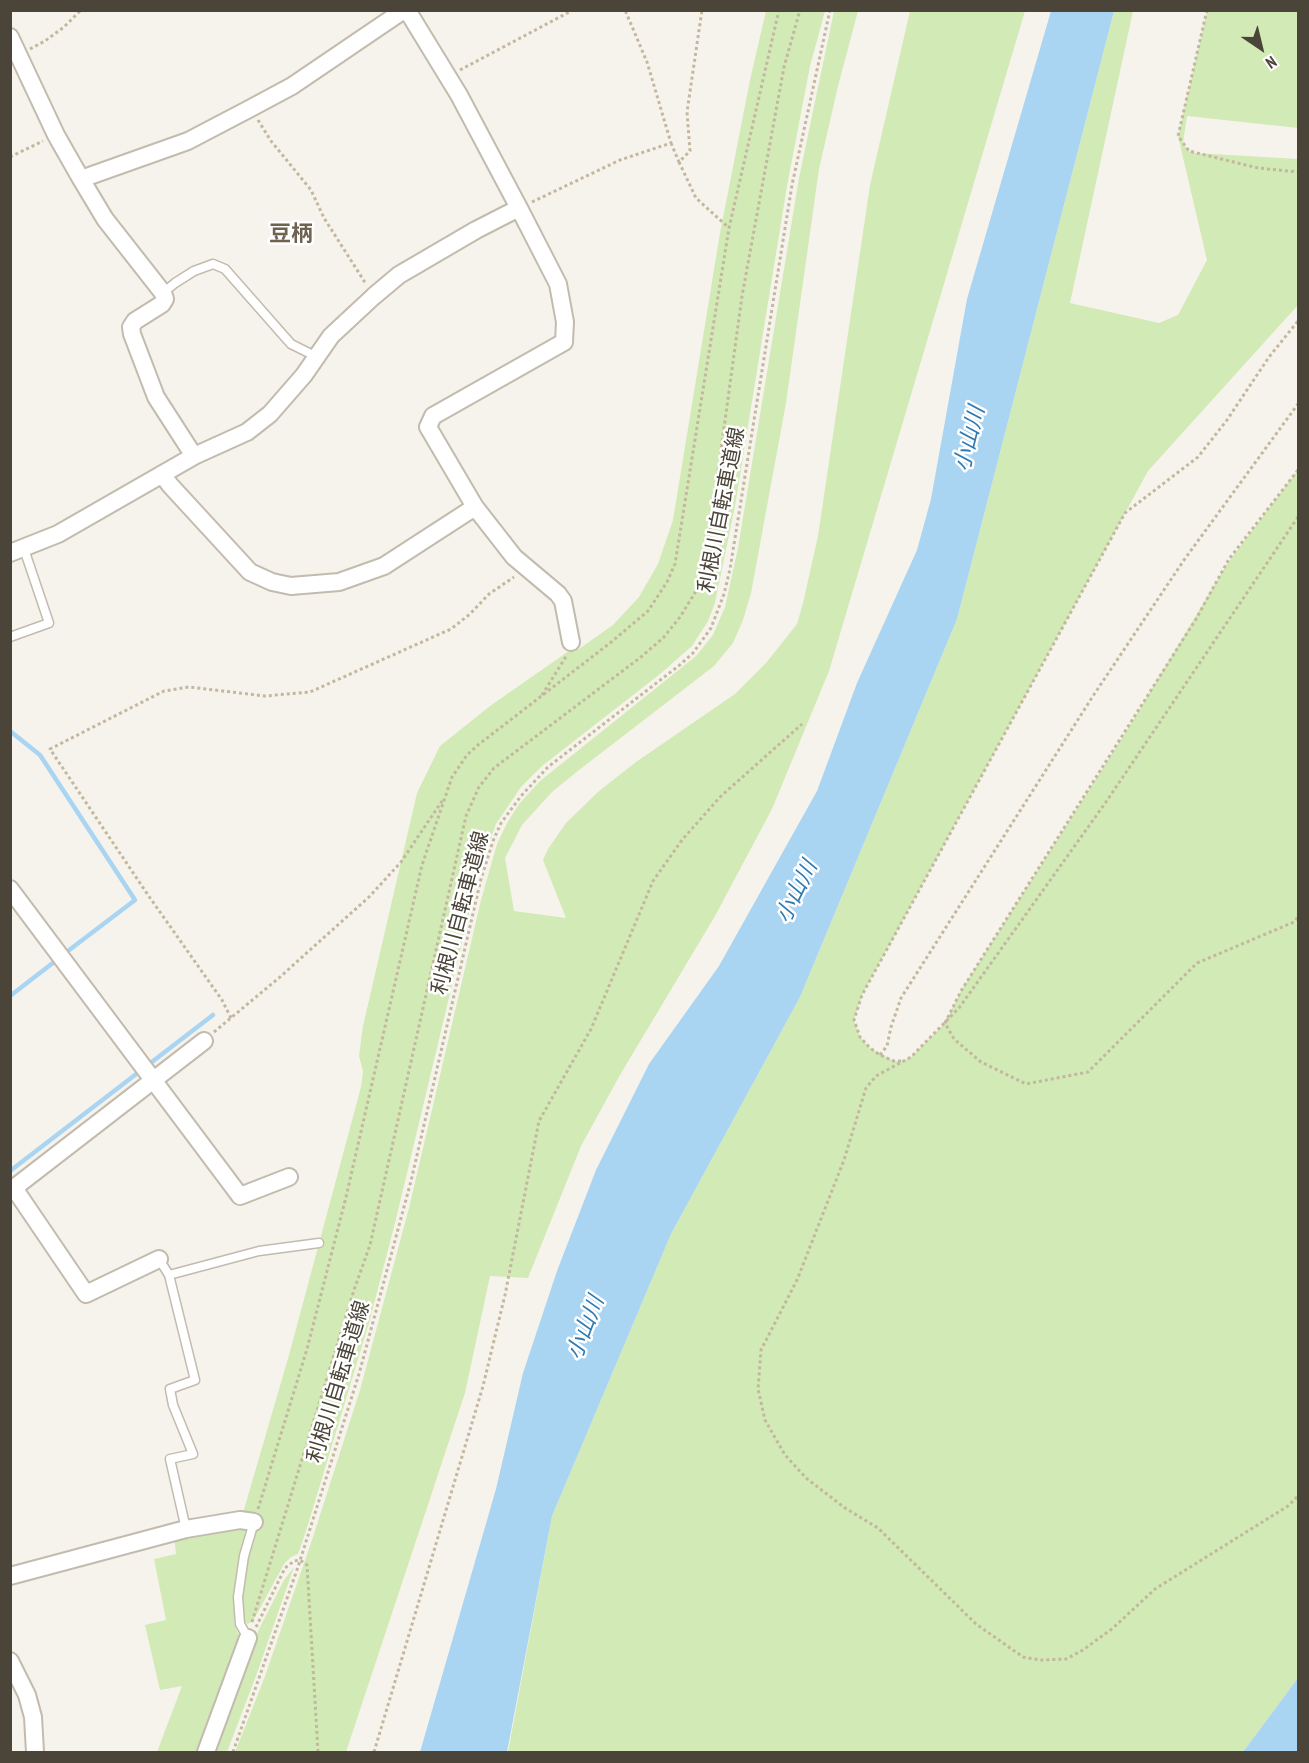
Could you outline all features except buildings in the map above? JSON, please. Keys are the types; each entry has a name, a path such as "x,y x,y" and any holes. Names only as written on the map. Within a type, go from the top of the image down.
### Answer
{"street":[{"path":"81,179 188,141 292,86 405,10 459,95 558,284 565,322 564,342 433,416 428,428 475,507 514,557 558,594 563,601 571,642"},
{"path":"10,37 56,135 81,179 105,219 163,293 165,299 162,304 135,321 131,327 132,334 156,397 194,456"},
{"path":"17,551 58,534 194,456 247,432 259,424 297,383 331,336 399,274 519,208"},
{"path":"162,474 250,572 272,582 291,586 339,582 374,571 475,507"},
{"path":"10,889 240,1196 289,1177"},
{"path":"159,1259 86,1294 12,1189 204,1041"},
{"path":"10,1576 186,1528 240,1520 254,1522"},
{"path":"206,1752 248,1638"},
{"path":"10,1661 27,1695 33,1717 35,1752"}],"lane":[{"path":"163,293 194,271 213,264 225,269 291,344 317,357"},
{"path":"10,637 49,623 17,551"},
{"path":"169,1275 259,1251 320,1243"},
{"path":"159,1259 169,1275 195,1380 170,1389 173,1405 193,1454 170,1459 186,1528"},
{"path":"248,1638 240,1624 238,1597 244,1556 254,1522"}],"path":[{"path":"18,55 45,41 81,10"},
{"path":"448,76 573,10"},
{"path":"625,10 647,62 671,143 696,198 729,228"},
{"path":"679,162 690,151 687,112 702,10"},
{"path":"254,1522 307,1348 346,1197 422,865 453,777 467,755 478,745 648,611 668,582 680,539 729,228 779,10"},
{"path":"248,1638 255,1606 370,1245 466,816 479,787 494,768 641,657 664,637 696,591 705,567 742,296 784,67 800,10"},
{"name":"利根川自転車道線","path":"233,1752 300,1560 359,1374 411,1181 493,841 501,823 520,796 548,767 693,653 711,628 724,594 732,558 792,185 830,10"},
{"path":"1207,10 1178,136 1189,151 1258,168 1299,172"},
{"path":"251,108 271,141 311,190 324,218 374,296"},
{"path":"10,157 56,135"},
{"path":"519,208 620,160 671,143"},
{"path":"902,1061 894,1061 880,1055 860,1037 854,1020 862,995 1125,513 1198,457 1227,420 1269,357 1299,321"},
{"path":"880,1055 887,1046 901,998 1093,696 1184,560 1299,404"},
{"path":"945,1023 961,991 1196,620 1229,559 1299,470"},
{"path":"1299,517 1106,802 959,1008 911,1057 876,1076 866,1088 844,1160 797,1280 761,1350 758,1389 765,1420 785,1455 806,1478 845,1508 878,1528 975,1624 1023,1657 1041,1660 1066,1659 1083,1650 1113,1628 1155,1589 1288,1506 1299,1496"},
{"path":"231,1018 222,1000 50,749 164,691 189,687 265,696 310,692 451,628 470,614 489,594 527,568"},
{"path":"541,697 567,657 571,642"},
{"path":"375,1752 483,1386 505,1295 539,1121 591,1029 653,881 682,840 720,797 802,724"},
{"path":"204,1041 370,896 401,862 445,798"},
{"path":"945,1023 954,1039 981,1062 1026,1084 1088,1072 1197,963 1294,922 1299,917"},
{"path":"248,1638 285,1568 294,1561 300,1560 307,1565 318,1752"}],"green space":[{"path":"766,11 825,11 810,66 787,186 735,506 715,603 708,621 692,646 660,674 542,766 521,787 496,824 480,868 369,1323 306,1531 298,1554 284,1564 252,1622 247,1624 244,1620 242,1604 246,1566 260,1517 257,1512 243,1513 289,1355 361,1087 363,1071 359,1056 363,1026 417,793 440,746 490,706 572,649 579,649 613,625 639,597 658,564 673,520 720,233"},
{"path":"834,11 858,11 819,169 786,403 751,593 743,620 733,643 714,666 552,792 522,825 505,858 514,911 566,918 543,860 566,823 599,791 636,762 735,694 766,663 797,624 818,536 870,185 910,11 1025,11 829,671 772,809 715,916 620,1075 581,1146 528,1278 490,1276 465,1393 346,1752 235,1752 264,1679 360,1390 409,1208 481,900 497,844 519,804 540,781 696,656 713,635 725,607 738,548 799,178"},
{"path":"1114,11 1133,11 1070,303 1159,323 1178,315 1207,260 1178,136 1207,11 1298,11 1298,128 1187,116 1183,143 1189,151 1195,153 1298,159 1298,305 1148,471 862,995 854,1020 860,1037 870,1048 894,1061 902,1061 911,1057 945,1023 961,991 1132,722 1227,564 1298,470 1298,1678 1243,1752 508,1752 552,1516 671,1234 800,997 957,619"},
{"path":"245,1527 247,1531 235,1579 234,1623 240,1639 202,1752 157,1752 182,1686 160,1690 145,1625 166,1620 154,1559 176,1554 174,1535"},
{"path":"294,1567 227,1752 211,1752 252,1643 284,1580"}],"water":[{"name":"小山川","path":"1051,11 1114,11 957,619 800,997 671,1234 552,1516 507,1752 420,1752 496,1489 523,1373 557,1271 596,1170 649,1064 719,966 817,791 857,683 917,550 931,499 967,299"},
{"path":"1298,1678 1298,1752 1243,1752"}],"waterway":[{"path":"10,731 40,755 135,900 64,954"},
{"path":"10,996 58,959"},
{"path":"10,1171 213,1015"}],"district":[{"name":"豆柄","path":"291,235"}]}
